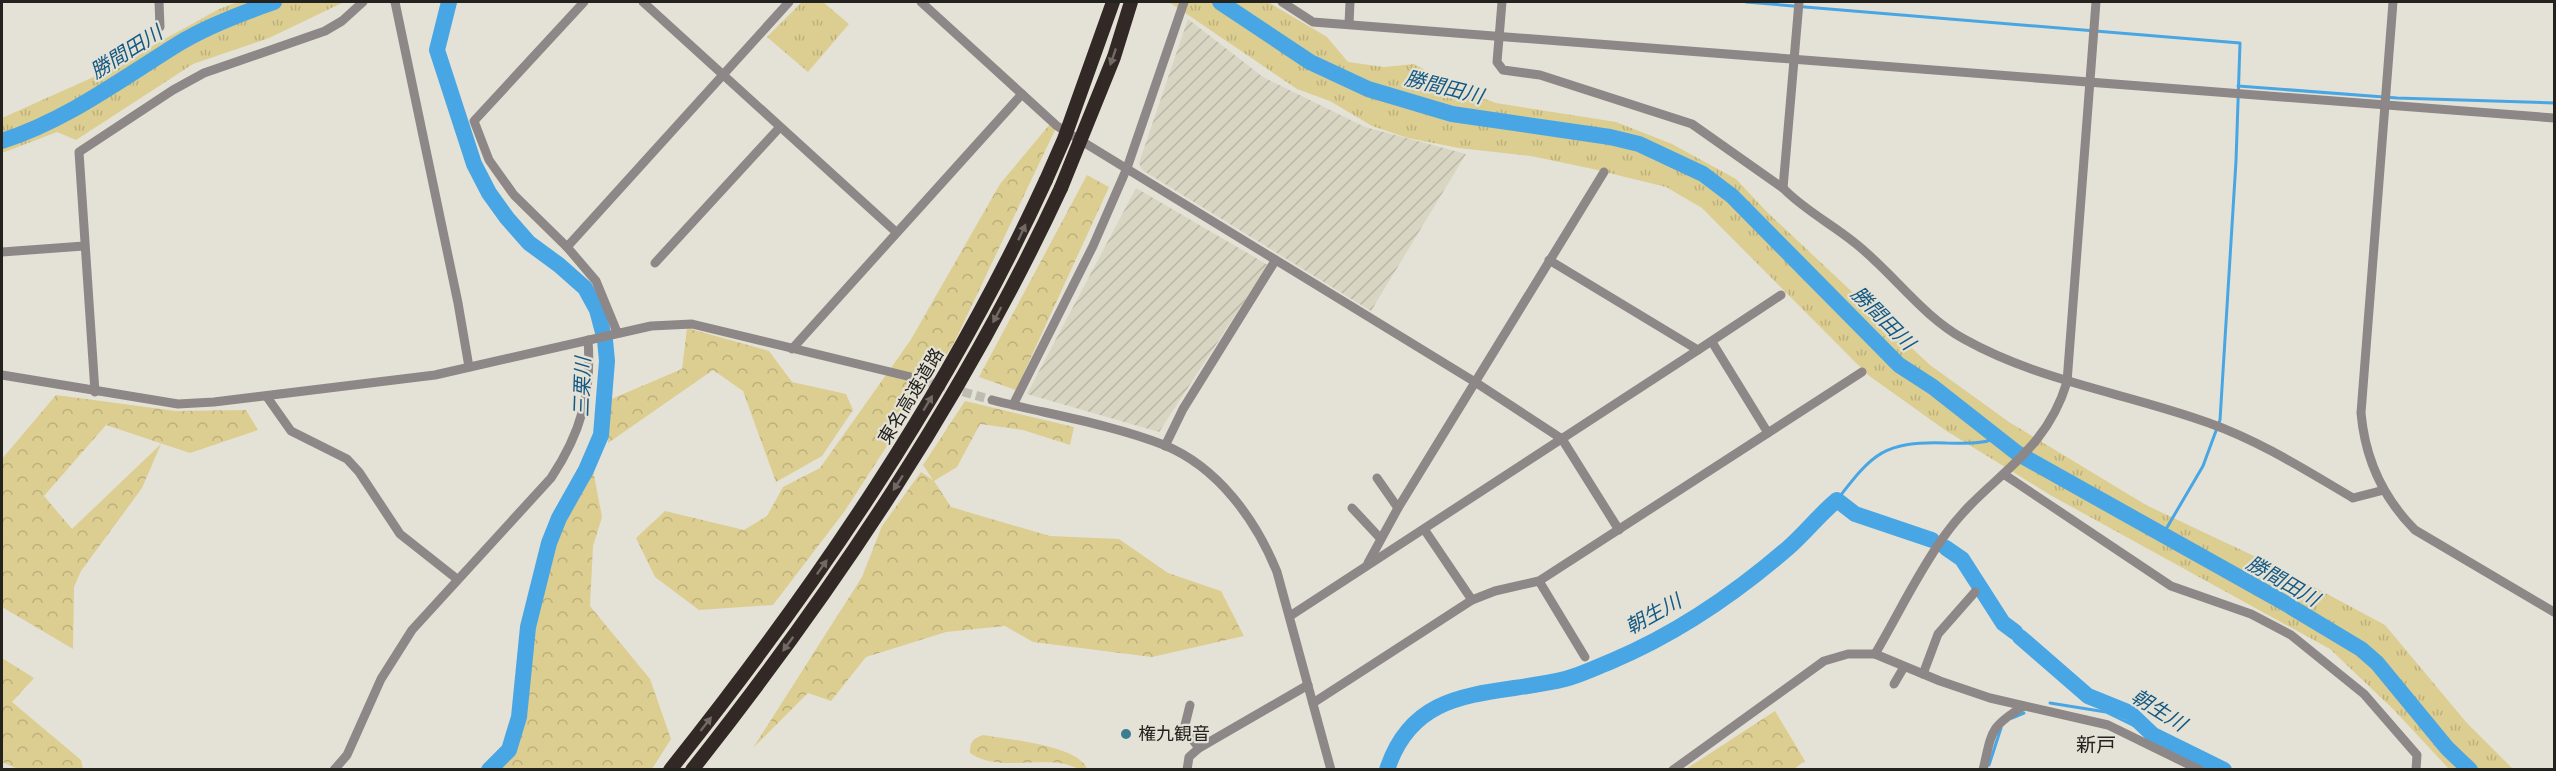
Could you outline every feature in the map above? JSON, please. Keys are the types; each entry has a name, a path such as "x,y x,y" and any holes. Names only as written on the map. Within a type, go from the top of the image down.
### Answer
{"highway":[{"name":"東名高速道路","path":"670,770 776,631 870,497 970,332 1018,240 1064,139 1113,2"},
{"name":"東名高速道路","path":"692,770 810,613 916,455 971,364 1034,247 1061,188 1114,57 1131,2"}],"street":[{"path":"159,2 160,27"},
{"path":"94,392 79,152 173,90 204,73 325,31 342,21 363,2"},
{"path":"395,2 458,303 469,367"},
{"path":"584,2 474,121 489,160 514,195 567,246 596,281 617,332"},
{"path":"643,2 896,232"},
{"path":"567,246 789,2"},
{"path":"921,2 1057,126 1475,382 1562,440 1619,530"},
{"path":"1013,405 1093,246 1127,168 1184,2"},
{"path":"1282,2 1313,22 2554,118"},
{"path":"1348,24 1350,2"},
{"path":"1502,2 1497,62 1503,70 1540,75 1692,124 1784,188 1795,200 1856,244 1926,310 1962,339 2067,382 2208,422 2257,444 2353,498 2384,490"},
{"path":"1784,188 1799,2"},
{"path":"1875,654 1946,533 2041,436 2060,407 2067,382 2096,2"},
{"path":"2393,2 2361,414 2363,434 2371,462 2384,490 2401,516 2415,530 2554,612"},
{"path":"792,349 1022,94"},
{"path":"655,263 780,127"},
{"path":"1367,565 1398,508 1604,172"},
{"path":"2,252 84,246"},
{"path":"1549,260 1698,350"},
{"path":"1166,446 1183,409 1275,261"},
{"path":"1290,616 1781,295"},
{"path":"2,375 94,392 178,404 267,397 435,375 617,332 651,326 692,324 911,377"},
{"path":"334,770 347,755 381,679 406,640 457,579 551,478 565,456 585,411 590,367 588,340"},
{"path":"1712,342 1768,433"},
{"path":"1313,704 1472,600 1495,591 1539,581 1862,372"},
{"path":"267,397 291,431 347,459 359,472 400,534 457,579"},
{"path":"992,400 1166,446 1212,476 1252,521 1266,543 1290,616 1331,770"},
{"path":"2005,475 2171,586 2251,614 2291,635 2322,658 2382,712 2417,755 2416,770"},
{"path":"1377,478 1398,508"},
{"path":"1352,508 1380,538"},
{"path":"1424,529 1472,600"},
{"path":"1539,581 1585,657"},
{"path":"1923,674 1938,633 1975,592"},
{"path":"1673,770 1824,661 1848,654 1875,654 1923,674 2024,706 2108,725 2200,770"},
{"path":"1894,684 1904,667"},
{"path":"1187,770 1189,757 1200,748 1308,685"},
{"path":"1190,705 1184,729 1200,748"},
{"path":"1983,770 1991,737 1999,721 2024,706"}],"shaded area":[{"path":"1188,19 1263,77 1365,127 1466,154 1371,311 1142,170 1139,163"},
{"path":"1136,188 1268,265 1159,432 1027,394"}],"green space":[{"path":"238,2 344,2 269,38 193,64 76,140 57,132 2,153 2,118 107,71 219,9"},
{"path":"802,2 823,2 849,24 808,72 767,37"},
{"path":"1169,2 1268,2 1327,37 1348,62 1384,67 1414,64 1464,91 1496,103 1616,122 1672,144 1736,179 1767,212 1930,365 2009,422 2146,505 2273,565 2385,625 2466,722 2513,769 2449,769 2394,710 2330,649 2052,496 1945,430 1868,375 1702,208 1666,187 1531,156 1459,148 1408,138 1372,126 1330,101 1297,89"},
{"path":"1050,124 1055,130 954,343 844,512 773,605 699,610 655,577 636,538 665,511 744,530 767,516 783,487 820,468 910,341 1000,184"},
{"path":"1087,175 1109,187 1016,390 979,377"},
{"path":"687,328 769,351 792,382 846,394 853,410 822,456 776,482 743,391 713,370 608,443 609,400 682,369"},
{"path":"56,395 176,411 246,410 258,430 190,453 106,425 44,496 72,529 161,444 142,488 81,571 74,587 73,649 2,607 2,459"},
{"path":"965,401 1074,427 1070,445 1023,430 980,424 957,467 934,481 951,507 1050,536 1119,539 1168,573 1221,591 1244,636 1152,657 1033,642 1005,626 946,632 866,657 831,701 808,693 753,748 862,577 882,526 921,472 933,480 923,465"},
{"path":"592,465 602,517 593,546 590,606 650,679 671,739 652,769 490,769 520,729 526,650 545,548"},
{"path":"2,658 34,678 12,702 81,760 83,769 18,769 2,762"},
{"path":"1775,711 1805,761 1794,769 1686,769"},
{"path":"983,735 1040,744 1056,749 1081,761 1087,769 1065,764 1003,763 980,758 970,753 970,746 972,741"}],"waterway":[{"name":"勝間田川","path":"2,141 71,111 201,31 274,2"},
{"name":"三栗川","path":"449,2 437,50 474,164 489,193 529,243 585,288 597,310 605,340 607,361 601,435 586,470 559,518 549,543 528,627 519,717 509,750 489,770"},
{"name":"勝間田川","path":"1220,2 1310,62 1368,89 1452,114 1610,137 1639,144 1703,174 1732,196 1899,365 1933,387 2017,453 2283,602 2361,649 2377,663 2447,748 2470,770"},
{"path":"1746,2 2240,43 2236,161 2220,420 2203,466 2162,536"},
{"path":"2238,86 2397,98 2554,103"},
{"path":"1837,500 1860,471 1882,453 1894,448 1908,444 1978,443 1997,438"},
{"name":"朝生川","path":"1387,770 1400,742 1416,722 1436,708 1484,693 1538,685 1571,677 1636,650 1705,611 1748,581 1788,548 1837,500 1855,514 1932,540"},
{"name":"朝生川","path":"1946,548 1962,559 2003,623 2015,632"},
{"name":"朝生川","path":"2020,637 2088,696 2130,713 2153,735 2224,770"},
{"path":"2050,703 2106,712 2153,735"},
{"path":"2012,718 2024,713"},
{"path":"1989,765 2001,728"}],"tunnel":[{"path":"911,377 992,400"}],"place":[{"name":"権九観音","path":"1126,734"}],"district":[{"name":"新戸","path":"2096,745"}]}
